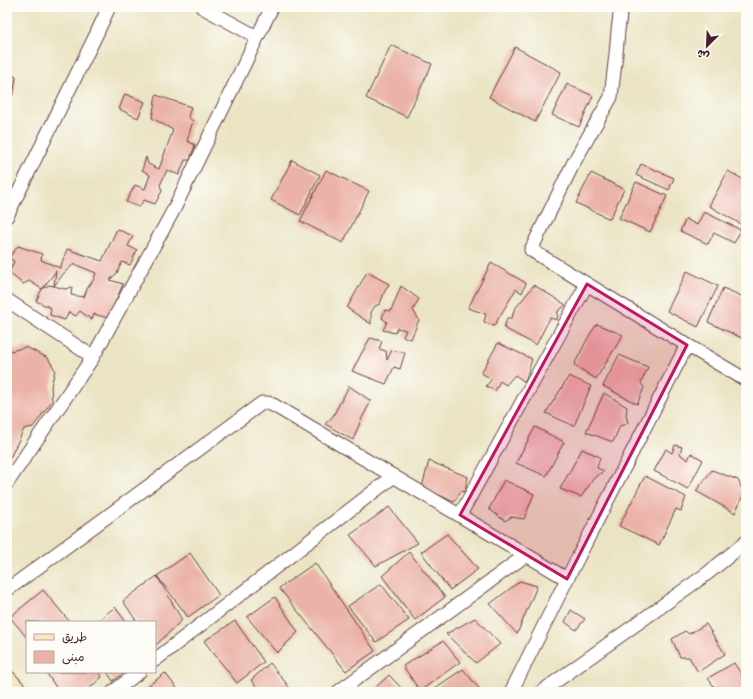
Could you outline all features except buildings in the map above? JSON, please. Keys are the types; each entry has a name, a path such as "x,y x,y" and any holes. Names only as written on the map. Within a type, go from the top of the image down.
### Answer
{"main road":[{"path":"7,680 18,692"}],"street":[{"path":"7,216 109,7"},
{"path":"202,7 257,36"},
{"path":"7,483 93,357 173,211 272,7"},
{"path":"621,7 611,97 574,162 532,250 746,380"},
{"path":"460,516 587,284"},
{"path":"7,300 93,357"},
{"path":"511,692 567,578 687,345"},
{"path":"7,590 262,403 268,403 275,406 567,578"},
{"path":"156,659 394,476"},
{"path":"541,692 708,573 746,542"},
{"path":"338,692 526,555"},
{"path":"113,692 138,673"}],"highlighted area":[{"path":"587,284 687,345 567,579 460,515"}]}
